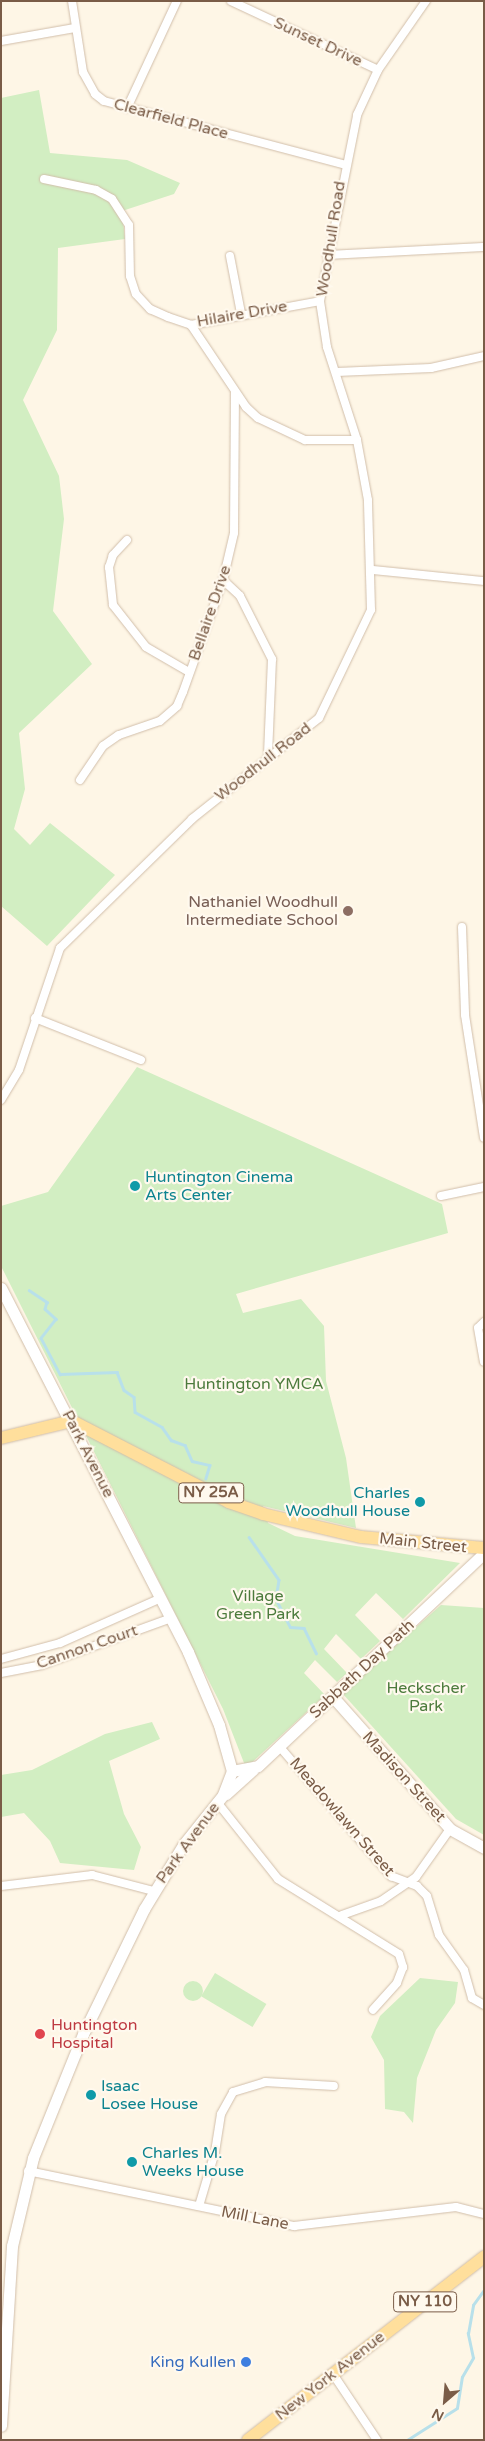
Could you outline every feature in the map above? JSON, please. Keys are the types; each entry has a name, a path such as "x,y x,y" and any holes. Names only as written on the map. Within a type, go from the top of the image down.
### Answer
{"main road":[{"name":"Park Avenue","path":"1,1288 22,1335 72,1421 171,1618 213,1710 232,1771 217,1802 154,1891 83,2034 28,2171 6,2259 1,2426"},
{"path":"1,1438 72,1421"},
{"name":"Main Street","path":"72,1421 229,1502 361,1537 484,1548"},
{"name":"Sabbath Day Path","path":"217,1802 333,1697 484,1553"},
{"name":"Madison Street","path":"333,1697 450,1829 484,1848"},
{"path":"232,1771 258,1766"},
{"name":"New York Avenue","path":"248,2440 484,2257"}],"street":[{"name":"Clearfield Place","path":"72,1 88,84 104,101 343,164"},
{"path":"127,108 177,1"},
{"name":"Sunset Drive","path":"231,1 378,70"},
{"name":"Woodhull Road","path":"1,1100 19,1070 60,948 169,840 268,756 319,718 371,610 373,570 357,440 337,372 327,347 320,301 343,164 357,115 378,70 426,1"},
{"path":"1,41 76,28"},
{"name":"Hilaire Drive","path":"44,179 96,190 112,199 128,225 130,276 136,294 150,309 191,325 241,313 320,301"},
{"path":"327,255 484,247"},
{"path":"230,256 241,313"},
{"path":"191,325 246,407 282,432 325,442 357,440"},
{"path":"337,372 431,368 484,356"},
{"name":"Bellaire Drive","path":"80,780 103,746 118,735 160,721 177,706 223,580 234,533 235,392"},
{"path":"127,540 113,555 109,567 113,605 146,647 190,672"},
{"path":"373,570 484,581"},
{"path":"223,580 240,596 272,659 268,756"},
{"path":"462,928 465,1016 484,1138"},
{"path":"35,1018 141,1060"},
{"path":"442,1196 484,1187"},
{"path":"484,1322 478,1328 484,1362"},
{"name":"Cannon Court","path":"1,1659 85,1633 161,1598"},
{"name":"Cannon Court","path":"1,1673 92,1646 171,1618"},
{"path":"85,1633 92,1646"},
{"path":"11,1656 16,1670"},
{"name":"Meadowlawn Street","path":"279,1746 391,1876 417,1886 427,1896 439,1935 464,1970 472,1998 484,2005"},
{"path":"217,1802 278,1879 342,1915 399,1954 403,1967 397,1983 373,2010"},
{"path":"342,1915 381,1901 406,1883 432,1859 450,1829"},
{"path":"1,1886 92,1876 154,1891"},
{"path":"199,2206 216,2152 221,2114 233,2092 264,2082 334,2086"},
{"name":"Mill Lane","path":"28,2171 294,2226 456,2207 484,2214"},
{"path":"333,2374 377,2440"}],"green space":[{"path":"39,90 50,153 127,160 180,183 174,194 122,211 125,239 58,248 57,330 23,400 59,476 64,519 53,611 92,664 19,733 25,789 14,829 30,845 50,823 115,875 47,946 1,906 1,98"},
{"path":"137,1067 442,1204 448,1233 236,1294 243,1313 301,1299 324,1326 326,1381 346,1458 356,1528 263,1506 268,1523 295,1536 460,1563 403,1619 376,1593 355,1615 380,1641 361,1659 336,1634 324,1649 347,1673 337,1682 315,1660 304,1673 325,1695 246,1768 223,1709 1,1266 1,1206 48,1192"},
{"name":"Heckscher Park","path":"441,1605 484,1608 484,1835 456,1819 342,1693"},
{"path":"152,1722 160,1739 109,1761 124,1814 141,1847 134,1870 60,1863 50,1841 24,1813 1,1817 1,1775 32,1770 105,1734"},
{"path":"215,1973 266,2004 253,2027 201,1996"},
{"path":"420,1978 458,1982 455,2003 436,2030 417,2078 413,2123 404,2112 385,2109 384,2060 371,2037 380,2016"},
{"path":"189,1981 197,1981 203,1987 203,1995 197,2001 189,2001 183,1995 183,1987"}],"waterway":[{"path":"29,1290 47,1302 45,1309 56,1319 41,1338 60,1374 117,1372 124,1390 134,1397 135,1412 162,1427 171,1440 185,1445 192,1461 210,1465 206,1478"},
{"path":"249,1537 279,1580 276,1599 290,1627 304,1628 316,1653"},
{"path":"407,2440 457,2408 462,2377 473,2358 468,2334 473,2305 484,2290"}],"place":[{"name":"Nathaniel Woodhull Intermediate School","path":"348,911"},
{"name":"Huntington Cinema Arts Center","path":"135,1186"},
{"name":"Charles Woodhull House","path":"420,1502"},
{"name":"Huntington Hospital","path":"40,2034"},
{"name":"Isaac Losee House","path":"91,2095"},
{"name":"Charles M. Weeks House","path":"132,2162"},
{"name":"King Kullen","path":"246,2362"}],"park label":[{"name":"Huntington YMCA","path":"254,1384"},
{"name":"Village Green Park","path":"258,1605"}]}
